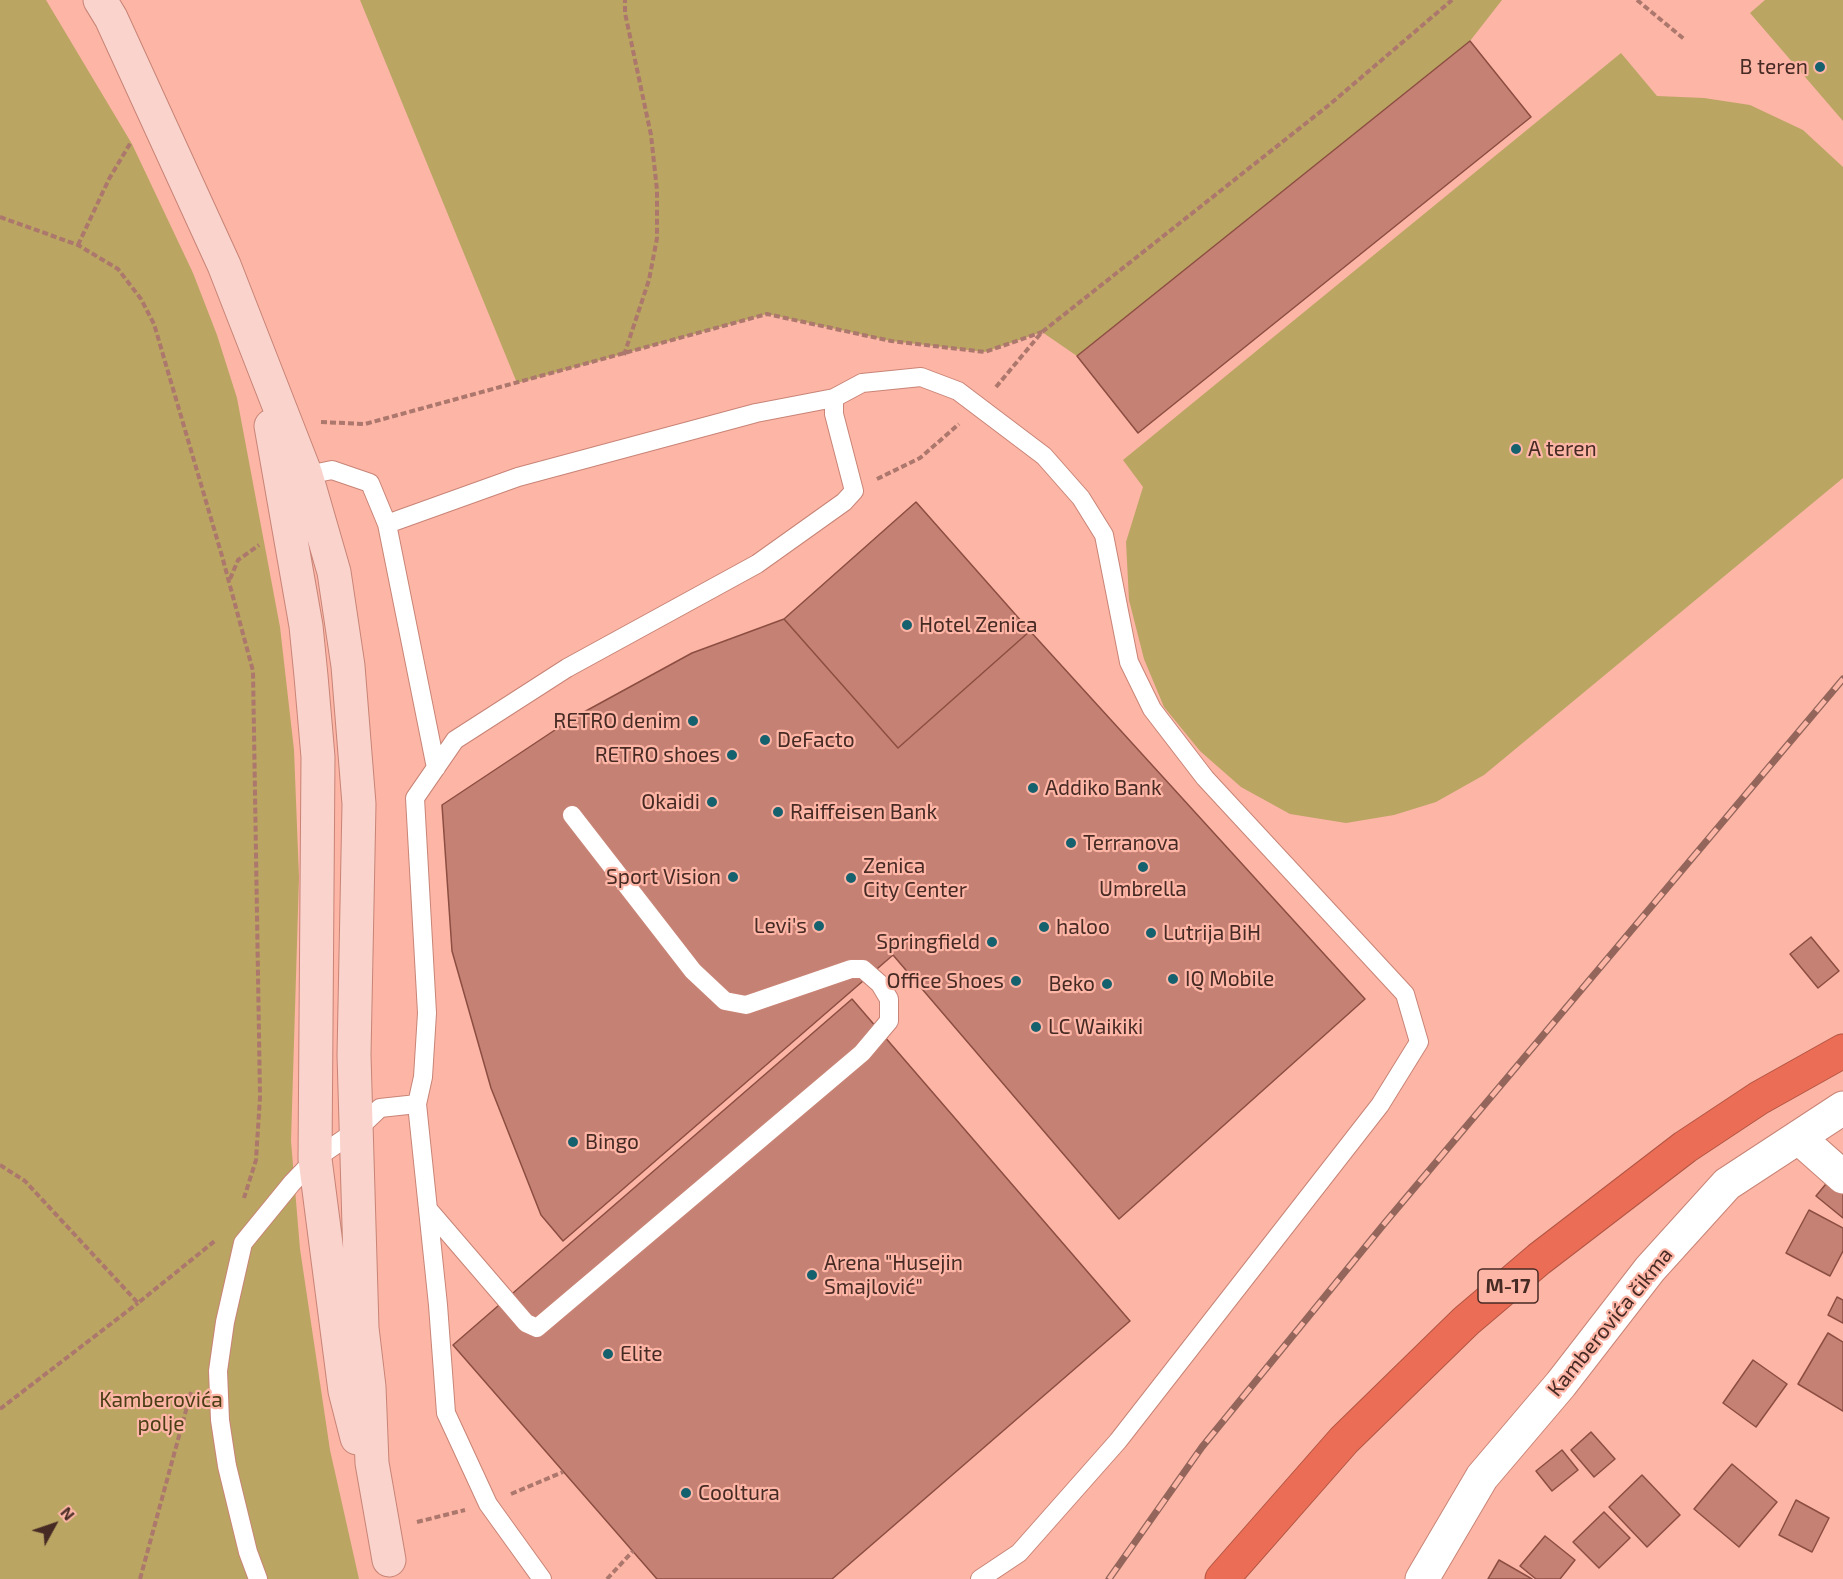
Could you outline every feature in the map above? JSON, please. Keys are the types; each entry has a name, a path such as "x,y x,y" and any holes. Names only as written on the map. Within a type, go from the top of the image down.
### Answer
{"highway":[{"name":"M-17","path":"1222,1579 1344,1440 1466,1322 1539,1259 1685,1147 1759,1098 1843,1051"}],"street":[{"path":"105,9 224,265 253,336 294,478 334,572 353,712 359,804 354,987 362,1328 369,1387 372,1463 392,1570"},
{"path":"294,478 318,757 313,1073 315,1159 345,1391 392,1570"},
{"name":"Kamberovića čikma","path":"1422,1579 1482,1478 1562,1384 1650,1269 1727,1184 1843,1108"},
{"path":"1799,1138 1843,1177"}],"lane":[{"path":"387,524 518,477 756,413 834,398 862,383 921,377 958,391 1044,456 1081,498 1104,535 1129,662 1152,709 1204,778 1405,994 1419,1042 1380,1105 1118,1441 1019,1553 980,1579"},
{"path":"542,1579 488,1504 446,1413 417,1104 423,1077 427,1013 416,798 455,740 567,668 757,564 844,502 854,491 834,414 834,398"},
{"path":"294,478 332,470 370,483 387,524 436,768"},
{"path":"428,1209 526,1323 537,1328 862,1053 889,1021 889,999 880,984 863,969 850,969 747,1005 725,1001 693,970 572,815"},
{"path":"258,1579 248,1552 227,1467 220,1420 218,1371 225,1322 243,1243 292,1183 315,1159 357,1130 380,1108 417,1104"}],"path":[{"path":"624,355 649,280 657,238 657,190 651,135 625,13 625,0"},
{"path":"854,491 920,458 979,407 1042,332 1329,105 1452,0"},
{"path":"1637,0 1684,39"},
{"path":"78,245 109,179 136,134"},
{"path":"0,217 78,245 118,269 141,299 154,324 253,671 260,975 260,1097 256,1160 243,1203"},
{"path":"318,422 365,424 624,355 767,314 891,342 985,352 1042,332"},
{"path":"229,581 238,560 265,541"},
{"path":"0,1165 25,1181 138,1303"},
{"path":"0,1409 219,1238"},
{"path":"140,1579 194,1380"},
{"path":"607,1579 633,1551"}],"green space":[{"name":"Kamberovića polje","path":"0,0 46,0 132,144 193,273 217,335 237,398 280,627 294,750 299,877 291,1141 300,1249 330,1450 359,1579 0,1579"},
{"path":"360,0 1502,0 1470,41 1077,356 1042,332 985,352 891,341 767,314 517,383"},
{"name":"B teren","path":"1765,0 1843,0 1843,121 1750,13"},
{"path":"1621,53 1657,96 1704,98 1750,105 1803,130 1843,167 1843,478 1484,775 1436,802 1394,815 1346,823 1290,814 1241,787 1200,751 1164,707 1144,659 1129,600 1126,542 1143,487 1123,460"}],"building":[{"path":"1470,41 1531,117 1138,433 1077,356"},
{"name":"Hotel Zenica","path":"916,502 1030,631 898,748 784,619"},
{"name":"Zenica City Center","path":"784,619 898,748 1030,631 1365,999 1119,1219 893,955 563,1241 541,1215 491,1088 452,951 442,805 573,718 692,653"},
{"path":"1811,937 1839,971 1818,988 1790,954"},
{"name":"Arena \"Husejin Smajlović\"","path":"852,999 1130,1321 832,1579 657,1579 453,1345"},
{"path":"1830,1179 1843,1190 1843,1218 1816,1196"},
{"path":"1809,1210 1843,1228 1843,1251 1830,1276 1786,1253"},
{"path":"1837,1297 1843,1300 1843,1323 1828,1315"},
{"path":"1828,1333 1843,1342 1843,1411 1798,1384"},
{"path":"1753,1360 1787,1384 1756,1427 1723,1403"},
{"path":"1591,1432 1615,1459 1594,1477 1571,1450"},
{"path":"1562,1450 1578,1470 1552,1491 1536,1471"},
{"path":"1732,1464 1777,1502 1739,1547 1694,1509"},
{"path":"1642,1475 1680,1515 1647,1547 1609,1507"},
{"path":"1796,1500 1829,1518 1812,1552 1779,1535"},
{"path":"1604,1512 1630,1538 1599,1568 1573,1542"},
{"path":"1545,1536 1575,1560 1560,1579 1536,1579 1520,1566"},
{"path":"1499,1560 1532,1579 1488,1579"}],"railway":[{"path":"1109,1579 1202,1447 1384,1224 1843,679"}],"place":[{"name":"B teren","path":"1820,67"},
{"name":"A teren","path":"1516,449"},
{"name":"Hotel Zenica","path":"907,625"},
{"name":"RETRO denim","path":"693,721"},
{"name":"DeFacto","path":"765,740"},
{"name":"RETRO shoes","path":"732,755"},
{"name":"Addiko Bank","path":"1033,788"},
{"name":"Okaidi","path":"712,802"},
{"name":"Raiffeisen Bank","path":"778,812"},
{"name":"Terranova","path":"1071,843"},
{"name":"Umbrella","path":"1143,867"},
{"name":"Sport Vision","path":"733,877"},
{"name":"Zenica City Center","path":"851,878"},
{"name":"Levi's","path":"819,926"},
{"name":"haloo","path":"1044,927"},
{"name":"Lutrija BiH","path":"1151,933"},
{"name":"Springfield","path":"992,942"},
{"name":"IQ Mobile","path":"1173,979"},
{"name":"Office Shoes","path":"1016,981"},
{"name":"Beko","path":"1107,984"},
{"name":"LC Waikiki","path":"1036,1027"},
{"name":"Bingo","path":"573,1142"},
{"name":"Arena \"Husejin Smajlović\"","path":"812,1275"},
{"name":"Elite","path":"608,1354"},
{"name":"Cooltura","path":"686,1493"}]}
